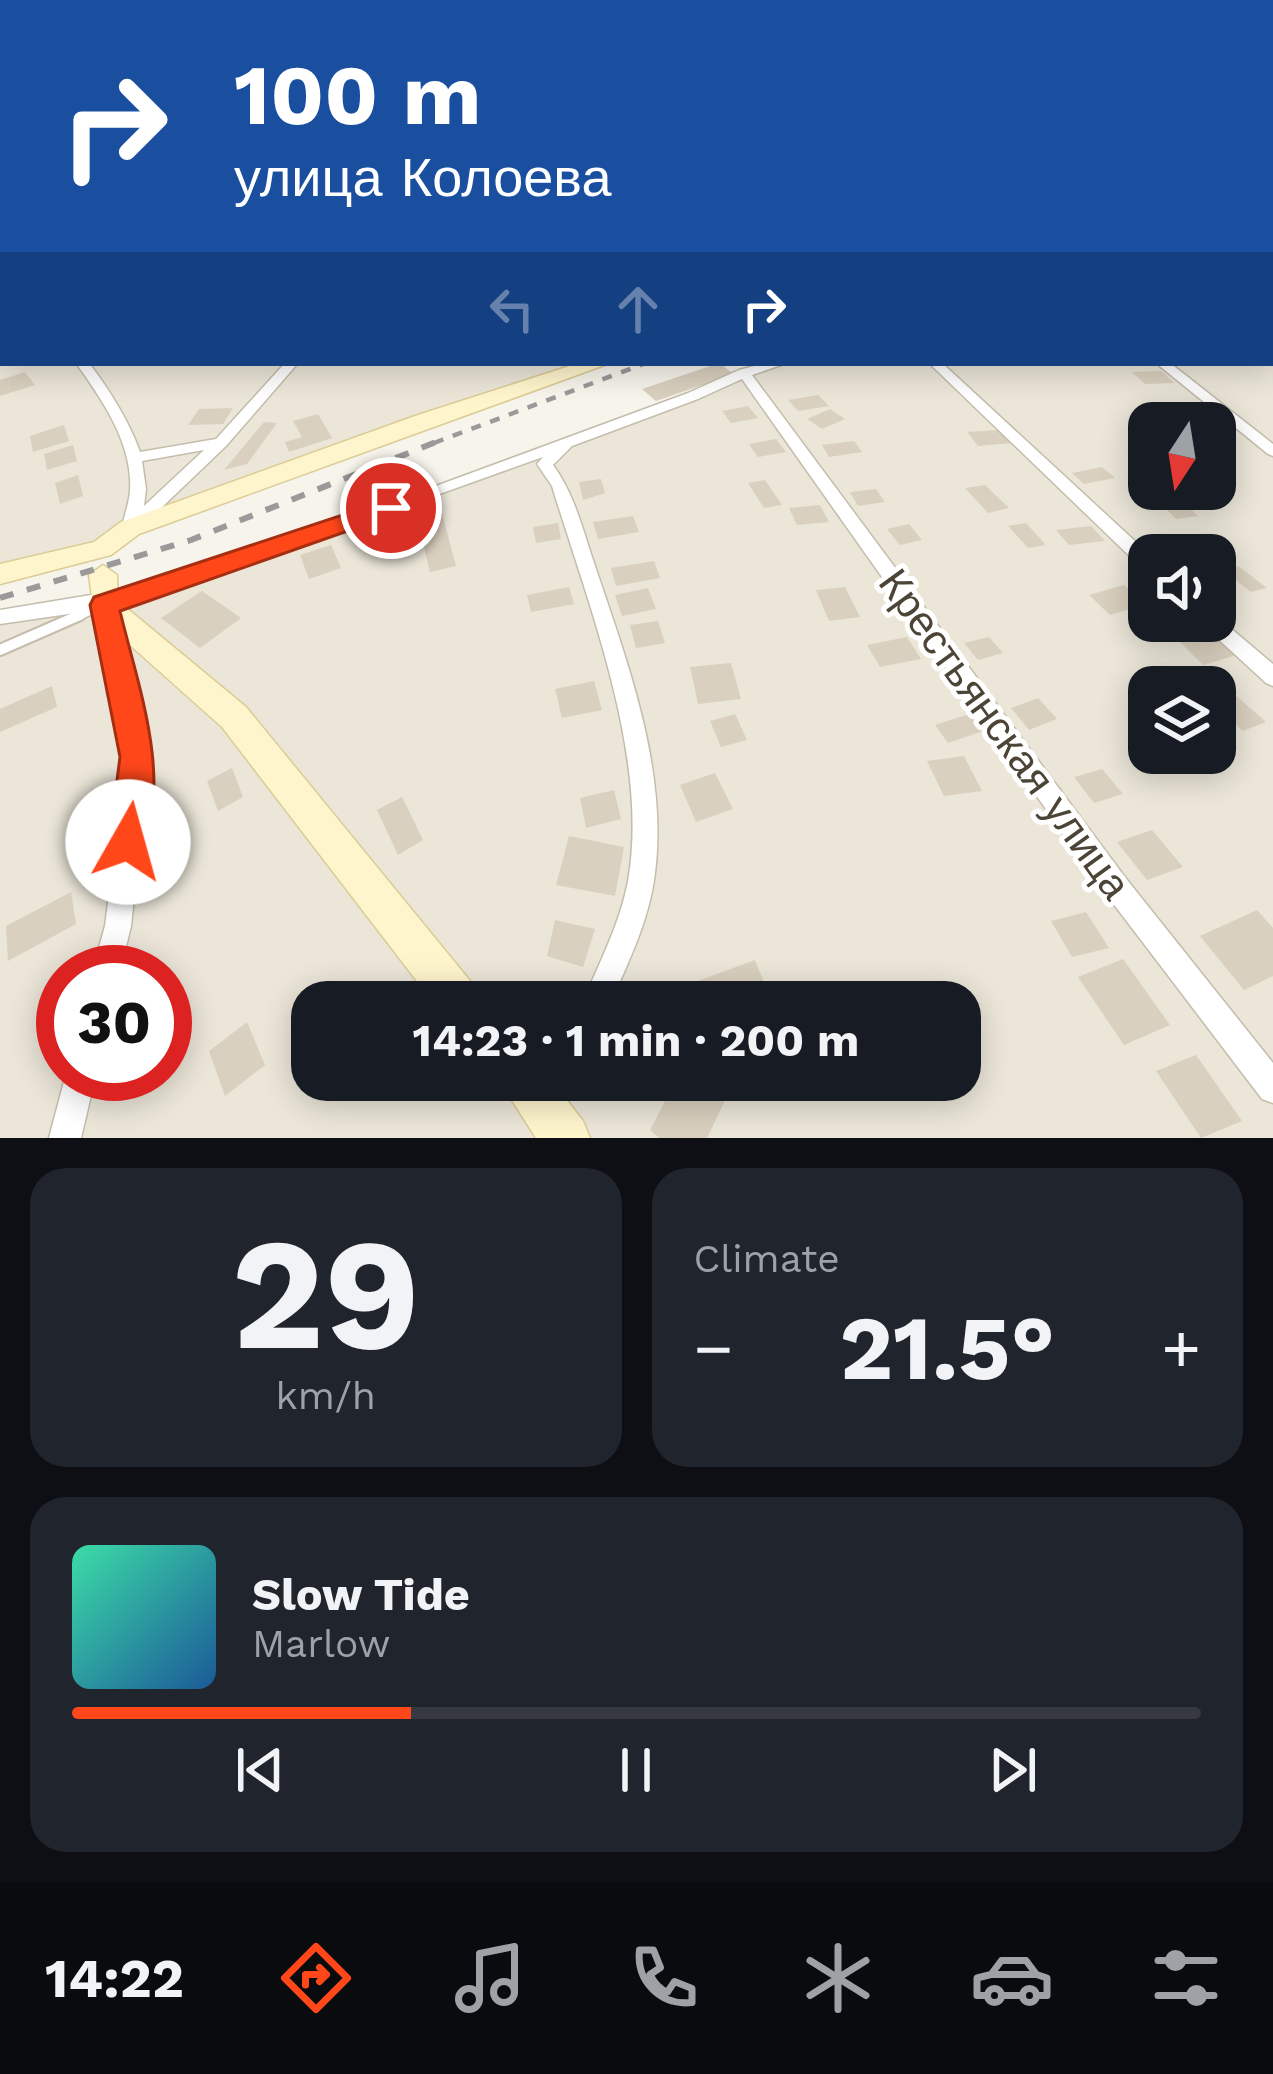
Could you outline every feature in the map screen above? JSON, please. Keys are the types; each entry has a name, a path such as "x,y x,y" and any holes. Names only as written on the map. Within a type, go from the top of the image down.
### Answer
{"street":[{"path":"0,617 38,608 103,573 130,528 139,488 132,458 113,405 84,366"},
{"path":"181,499 221,443 289,366"},
{"path":"130,528 181,499 590,366"},
{"path":"0,574 103,573 431,494 770,366"},
{"path":"937,366 1128,544"},
{"path":"1166,366 1273,451"},
{"name":"Крестьянская улица","path":"744,373 1115,886 1273,1088"},
{"path":"570,440 545,464 560,486 626,701 643,796 642,880 605,981"},
{"path":"132,458 221,443"},
{"path":"103,573 138,757 113,945"},
{"path":"103,573 234,717 443,981"},
{"path":"1234,642 1273,677"},
{"path":"65,1138 74,1101"}],"lane":[{"path":"0,650 103,573"}],"shaded area":[{"path":"0,366 591,366 341,447 102,549 0,574"},
{"path":"773,366 1273,366 1273,1138 0,1138 0,617 104,605 431,494"}],"building":[{"path":"710,366 723,366 734,374 656,401 642,389"},
{"path":"1161,371 1175,383 1145,384 1132,372"},
{"path":"25,372 35,385 0,396 0,380"},
{"path":"818,395 829,406 798,411 788,400"},
{"path":"748,406 758,418 731,423 722,411"},
{"path":"233,408 223,424 188,425 199,409"},
{"path":"830,409 845,419 822,429 807,419"},
{"path":"318,414 332,438 289,452 285,442 302,437 293,421"},
{"path":"264,422 277,423 247,464 224,470"},
{"path":"64,425 69,441 33,452 30,436"},
{"path":"999,430 1011,443 978,446 967,432"},
{"path":"776,439 786,452 758,457 749,444"},
{"path":"854,441 862,452 829,457 822,445"},
{"path":"73,445 77,461 47,470 44,454"},
{"path":"1102,467 1115,478 1084,484 1072,473"},
{"path":"78,475 83,496 60,504 55,483"},
{"path":"601,479 605,493 583,500 579,482"},
{"path":"765,480 782,505 764,508 748,483"},
{"path":"985,485 1009,508 988,513 965,488"},
{"path":"876,489 885,502 858,506 850,492"},
{"path":"820,505 829,522 797,525 789,508"},
{"path":"1167,510 1191,510 1198,516 1176,519"},
{"path":"442,513 456,566 430,572 417,518"},
{"path":"633,516 639,532 598,539 593,522"},
{"path":"558,523 561,539 536,543 533,527"},
{"path":"1026,523 1046,545 1028,548 1008,526"},
{"path":"909,524 922,540 900,545 887,529"},
{"path":"1091,526 1105,541 1069,545 1056,530"},
{"path":"331,545 341,568 309,579 300,555"},
{"path":"654,561 660,578 616,586 611,568"},
{"path":"1236,567 1267,588 1251,592 1236,580"},
{"path":"1124,585 1128,610 1110,615 1089,595"},
{"path":"569,587 574,604 531,612 527,595"},
{"path":"845,587 860,617 829,621 816,590"},
{"path":"648,588 656,609 622,616 615,595"},
{"path":"202,591 241,618 200,648 161,618"},
{"path":"658,621 665,643 636,648 630,625"},
{"path":"907,637 921,659 880,667 867,645"},
{"path":"989,637 1003,653 978,660 964,643"},
{"path":"1180,642 1222,642 1237,655 1203,665"},
{"path":"731,663 741,699 698,704 690,667"},
{"path":"594,681 602,710 562,718 555,689"},
{"path":"52,686 57,707 0,732 0,709"},
{"path":"1236,696 1266,722 1243,731 1236,724"},
{"path":"1038,698 1057,719 1029,730 1011,708"},
{"path":"735,714 747,740 721,747 710,721"},
{"path":"969,714 983,731 948,743 935,725"},
{"path":"964,756 982,791 944,796 927,761"},
{"path":"232,768 243,797 218,811 207,781"},
{"path":"1102,769 1123,794 1094,803 1074,777"},
{"path":"715,773 733,809 696,822 680,785"},
{"path":"614,790 621,819 586,828 580,798"},
{"path":"402,797 423,840 398,855 377,810"},
{"path":"1152,830 1183,867 1147,880 1117,842"},
{"path":"569,836 624,847 615,896 556,885"},
{"path":"71,892 76,924 8,961 6,926"},
{"path":"1257,910 1273,928 1273,976 1244,990 1200,936"},
{"path":"1086,912 1109,948 1072,957 1051,921"},
{"path":"555,920 595,929 583,967 547,956"},
{"path":"1123,959 1170,1025 1124,1045 1078,977"},
{"path":"755,960 764,981 698,981"},
{"path":"247,1022 265,1065 225,1096 209,1051"},
{"path":"1196,1055 1242,1121 1201,1138 1156,1071"},
{"path":"665,1101 725,1101 707,1138 659,1138 650,1130"}],"railway":[{"path":"434,443 638,366"},
{"path":"0,598 191,540 441,440"}],"route":[{"path":"128,842 138,757 104,605 391,508"}]}
